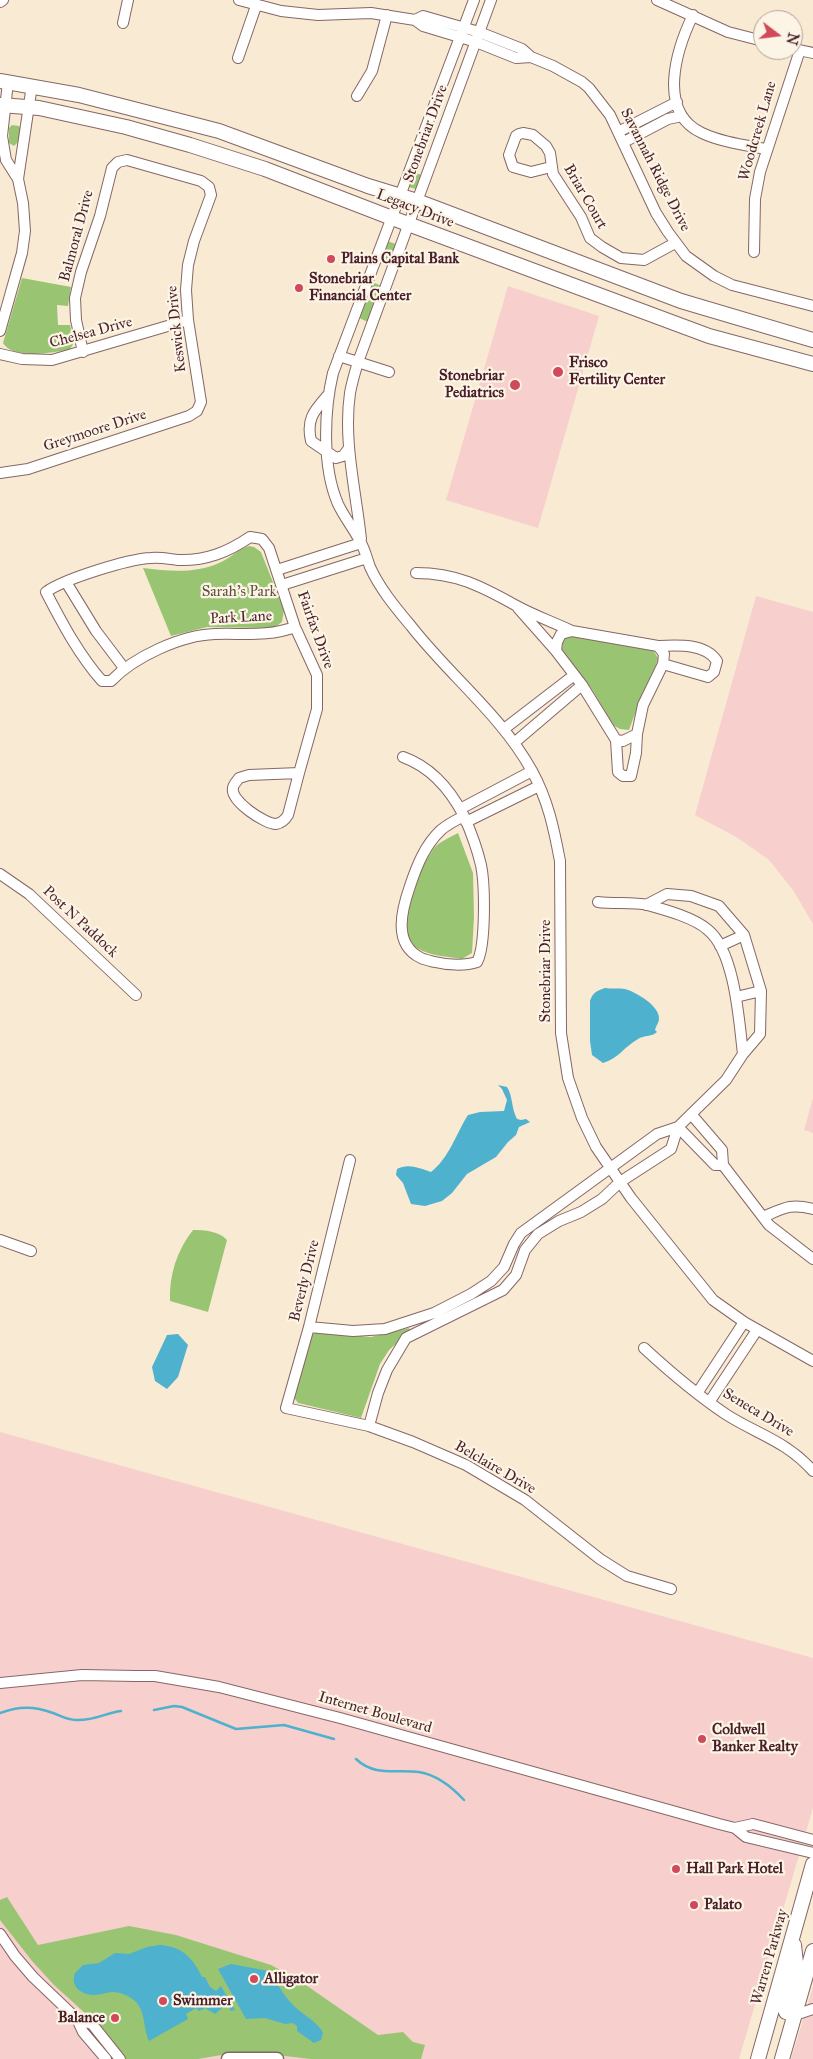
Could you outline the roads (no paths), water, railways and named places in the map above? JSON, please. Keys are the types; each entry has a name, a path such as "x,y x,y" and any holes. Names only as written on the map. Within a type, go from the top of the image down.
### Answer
{"main road":[{"name":"Legacy Drive","path":"4,81 79,95 219,131 417,201 681,301 813,340"},
{"name":"Legacy Drive","path":"3,105 28,107 126,128 265,168 392,218 709,336 813,364"},
{"name":"Warren Parkway","path":"758,2059 813,1864"},
{"path":"793,1934 796,1963 784,2005 786,2012 795,2015"},
{"path":"782,2059 795,2015 809,1982 813,1951"}],"street":[{"path":"124,23 128,0"},
{"name":"Savannah Ridge Drive","path":"239,0 280,11 318,15 371,13 415,20 422,26 470,35 516,58 531,57 571,74 589,88 610,115 656,213 675,243 696,265 718,279 732,285 813,306"},
{"name":"Stonebriar Drive","path":"361,543 349,448 348,416 350,392 358,362 417,201 470,35 474,0"},
{"name":"Stonebriar Drive","path":"491,0 470,35 401,196 339,356 328,395 330,480 335,497 361,543 380,585 412,628 504,729 532,771 539,786 556,834 560,861 561,1033 568,1078 582,1118 596,1147 620,1182 713,1300 757,1330 813,1361"},
{"path":"657,0 728,32 753,38"},
{"path":"238,58 256,6"},
{"path":"357,96 372,71 387,15"},
{"path":"693,15 682,38 677,55 674,79 677,102 682,116 694,129 710,137 766,150"},
{"name":"Woodcreek Lane","path":"754,252 755,199 766,150 793,60"},
{"path":"4,81 2,136 6,160 18,179"},
{"path":"0,331 22,253 25,231 23,203 18,179 32,85"},
{"path":"618,132 677,102"},
{"path":"624,142 668,119 682,116"},
{"name":"Briar Court","path":"551,166 531,172 513,167 509,155 516,136 523,133 537,138 548,149 553,174 581,217 590,238 602,247 621,258 644,260 675,243"},
{"name":"Balmoral Drive","path":"82,352 76,320 75,298 81,272 100,216 112,168 118,162 127,160 201,181 209,187"},
{"name":"Keswick Drive","path":"197,411 201,402 188,320 186,290 188,265 194,241 211,195 209,187"},
{"name":"Chelsea Drive","path":"0,354 22,359 52,360 188,320"},
{"path":"339,356 389,372"},
{"name":"Stonebriar Drive","path":"328,395 314,410 308,427 311,441 328,454"},
{"name":"Greymoore Drive","path":"0,473 28,469 189,416 197,411"},
{"path":"328,454 336,458 344,456 349,448"},
{"name":"Fairfax Drive","path":"66,582 128,561 152,558 180,560 212,557 254,536 262,539 269,548 295,627 317,675 317,709 288,815 285,821 278,824 265,820 239,804 233,794 232,789 239,778 249,775 299,773"},
{"path":"277,570 361,543"},
{"path":"282,586 367,558"},
{"path":"416,573 438,573 465,580 495,593 516,606 572,631 658,646 682,644 713,655 717,661 714,672 708,677 663,664"},
{"path":"66,582 96,631 124,668"},
{"name":"Park Lane","path":"66,582 46,592 92,671 102,681 111,681 124,668 165,646 207,635 268,634 295,627"},
{"path":"516,606 556,651 573,676 582,685 616,740 618,772 623,776 631,776 643,705 663,664 664,654 658,646"},
{"path":"556,651 557,642 561,634 572,631"},
{"path":"504,729 573,676"},
{"path":"514,743 582,685"},
{"path":"616,740 623,742 637,734"},
{"path":"403,757 422,766 436,776 464,816 481,865 484,911 481,955 477,962 472,964 441,963 420,958 411,950 404,939 401,927 403,906 416,869 426,849 441,831 464,816 532,771"},
{"path":"464,816 539,786"},
{"name":"Post N Paddock","path":"0,874 29,894 136,996"},
{"path":"309,1327 353,1332 384,1329 434,1314 471,1294 491,1281 504,1268 514,1244 522,1233 657,1134 678,1127 726,1080 743,1054 760,1034 761,991 744,935 718,906 691,896 667,894 646,905"},
{"path":"598,902 646,905 682,916 709,930 724,952 736,997 743,1054"},
{"path":"720,946 744,935"},
{"path":"736,997 761,991"},
{"path":"691,1114 722,1150 724,1165 769,1225 813,1259"},
{"path":"678,1127 716,1165 724,1165"},
{"path":"369,1426 384,1378 394,1355 406,1338 503,1290 516,1275 525,1250 538,1234 602,1199 620,1182 671,1149 678,1127"},
{"name":"Beverly Drive","path":"286,1408 309,1327 350,1160"},
{"path":"763,1217 785,1207 797,1205 813,1209"},
{"path":"0,1240 31,1251"},
{"name":"Seneca Drive","path":"698,1392 744,1322"},
{"name":"Seneca Drive","path":"710,1401 757,1330"},
{"name":"Seneca Drive","path":"644,1348 672,1373 727,1415 783,1444 800,1456 813,1471"},
{"name":"Belclaire Drive","path":"286,1408 369,1426 413,1442 466,1465 525,1500 600,1559 627,1576 671,1589"},
{"name":"Internet Boulevard","path":"0,1683 82,1675 155,1676 219,1687 340,1718 736,1828 746,1837 813,1853"},
{"name":"Internet Boulevard","path":"736,1828 753,1824 813,1840"},
{"path":"0,1934 33,1977 77,2019 83,2032 106,2059"},
{"path":"795,2015 813,2009"},
{"path":"77,2019 92,2024 120,2059"},
{"path":"228,2059 278,2059"}],"water":[{"path":"605,988 625,989 641,996 656,1009 659,1019 655,1030 657,1032 638,1039 613,1059 603,1063 592,1055 590,1001 596,992"},
{"path":"498,1085 507,1087 517,1119 526,1119 530,1122 519,1127 516,1135 496,1157 467,1174 452,1193 442,1201 425,1206 411,1204 403,1183 396,1175 397,1169 410,1166 431,1172 443,1160 468,1115 480,1112 504,1111 507,1100"},
{"path":"178,1334 188,1345 178,1377 167,1389 155,1381 152,1367 167,1335"},
{"path":"159,1945 174,1948 186,1954 195,1964 202,1977 205,1977 210,1987 216,1991 221,1986 235,2010 230,2011 229,2002 215,2014 205,2008 199,2011 196,2008 186,2014 188,2019 149,2041 143,2015 139,2005 133,1999 116,1992 89,1995 75,1986 75,1973 83,1965 99,1963 115,1953 129,1954 147,1947"},
{"path":"231,1964 269,1971 290,2002 321,2029 323,2033 321,2040 314,2043 297,2031 297,2026 293,2023 285,2024 265,2018 246,2019 218,1969"}],"waterway":[{"path":"154,1710 174,1706 182,1707 236,1729 284,1725 334,1739"},
{"path":"0,1713 20,1708 33,1708 70,1719 82,1720 121,1711"},
{"path":"356,1759 363,1765 378,1770 410,1771 432,1776 449,1786 464,1800"}],"place":[{"name":"Plains Capital Bank","path":"331,259"},
{"name":"Stonebriar Financial Center","path":"299,288"},
{"name":"Frisco Fertility Center","path":"558,372"},
{"name":"Stonebriar Pediatrics","path":"515,385"},
{"name":"Coldwell Banker Realty","path":"702,1739"},
{"name":"Hall Park Hotel","path":"676,1869"},
{"name":"Palato","path":"694,1905"},
{"name":"Alligator","path":"254,1979"},
{"name":"Swimmer","path":"163,2001"},
{"name":"Balance","path":"115,2018"}],"park label":[{"name":"Sarah's Park","path":"239,592"}]}
